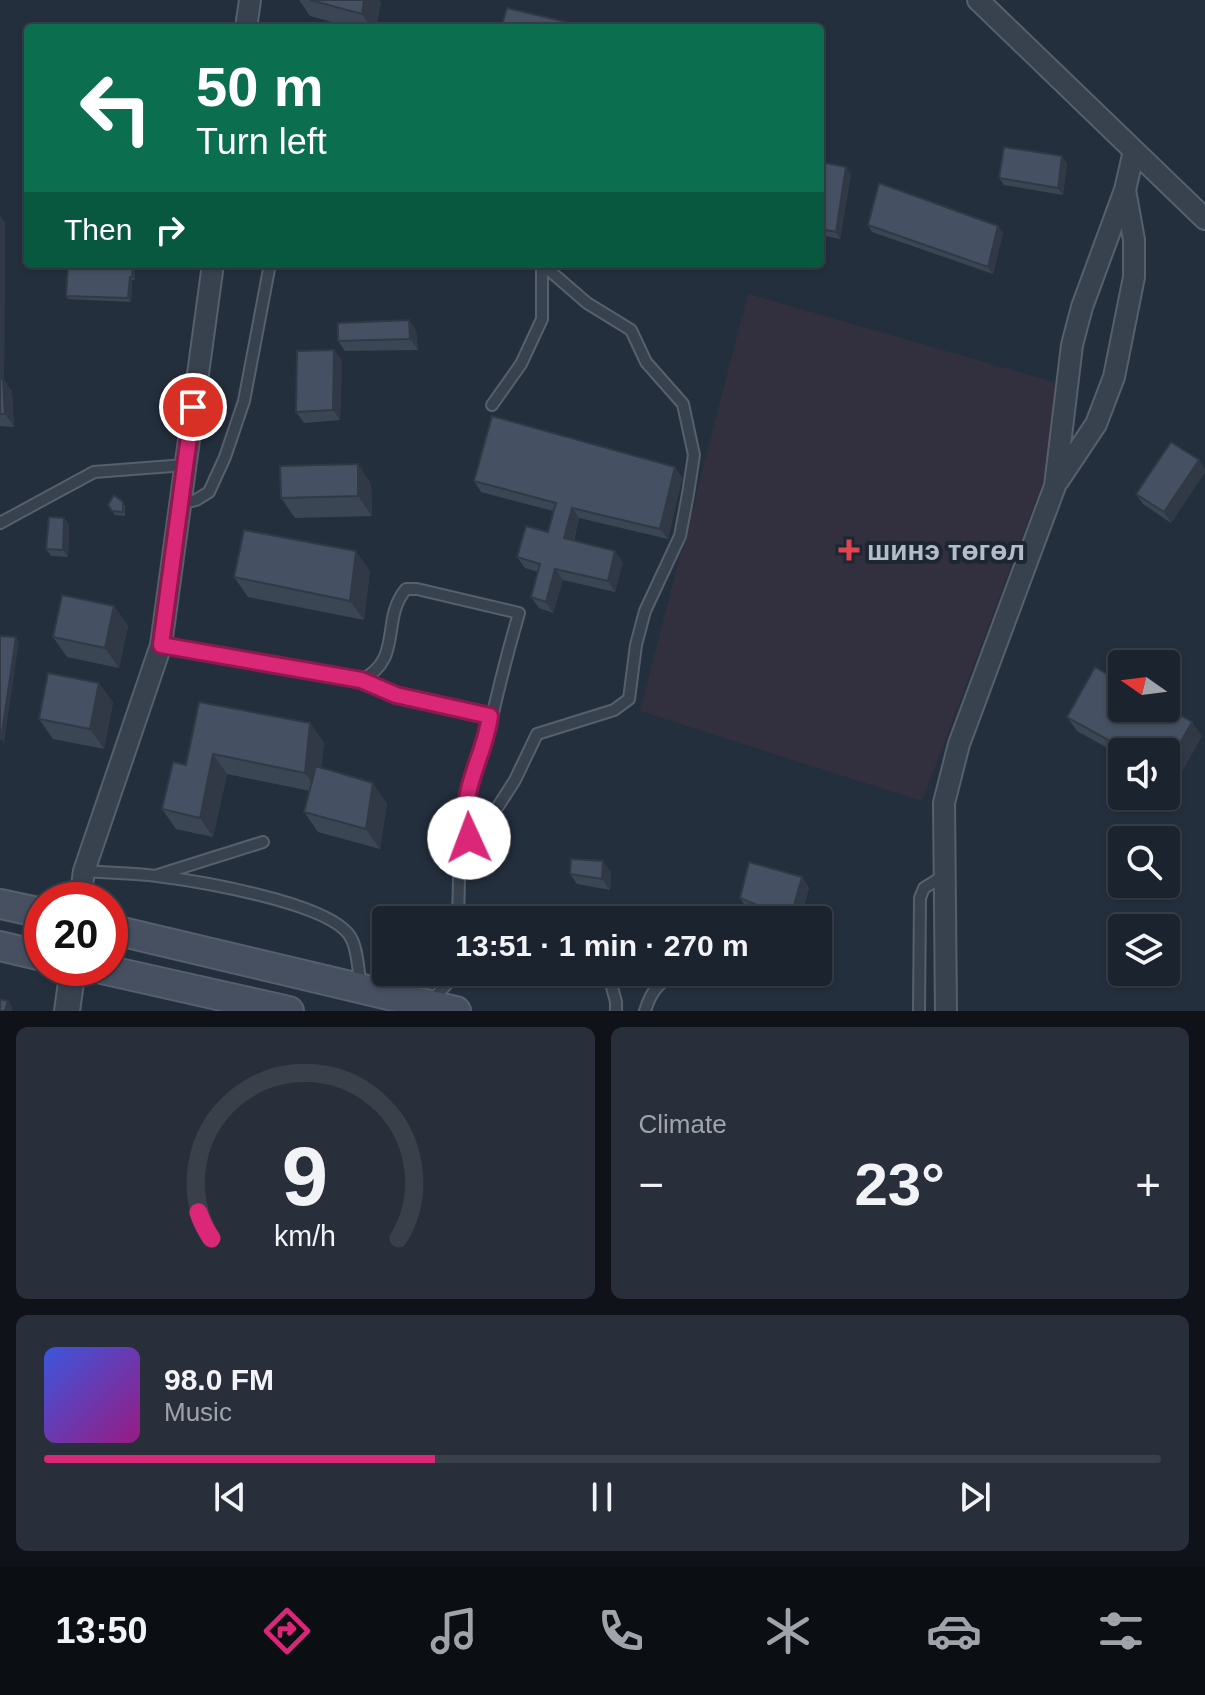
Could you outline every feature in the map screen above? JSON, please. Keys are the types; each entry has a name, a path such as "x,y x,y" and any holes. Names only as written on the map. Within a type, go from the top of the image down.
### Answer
{"main road":[{"path":"0,904 24,909"},
{"path":"128,933 456,1011"},
{"path":"0,946 24,952"},
{"path":"128,975 289,1011"}],"street":[{"path":"247,24 250,0"},
{"path":"978,0 1205,219"},
{"path":"1055,486 1072,345 1082,307 1125,190 1134,151"},
{"path":"946,1011 944,803 959,744 1055,486 1096,424 1114,377 1134,277 1134,240 1125,190"},
{"path":"82,882 161,645 212,268"},
{"path":"67,1011 70,986"}],"lane":[{"path":"180,504 196,500 209,492 225,457 244,401 269,268"},
{"path":"492,405 521,364 542,319 542,268"},
{"path":"469,838 499,805 537,734 614,710 629,699 636,645 645,611 680,536 694,455 683,404 646,362 631,330 587,303 547,268"},
{"path":"0,523 94,472 185,465"},
{"path":"361,680 375,673 384,662 398,599 406,589 519,613 490,716 488,735 470,788 466,814 469,838 459,879 458,906"},
{"path":"161,645 361,680 396,695 490,716"},
{"path":"156,876 263,842"},
{"path":"84,871 156,876 295,905 334,920 352,938 362,989"},
{"path":"919,1011 920,898 924,888 945,875"},
{"path":"427,1004 444,986"},
{"path":"612,986 616,1011"},
{"path":"645,1011 650,995 658,986"}],"shaded area":[{"name":"шинэ төгөл","path":"748,294 1078,389 922,801 640,711"}],"building":[{"path":"310,0 364,0 362,14"},
{"path":"507,8 566,22 565,24 502,24"},
{"path":"1004,147 1062,156 1058,188 999,178"},
{"path":"824,163 846,167 836,232 824,230"},
{"path":"879,183 998,226 988,267 868,225"},
{"path":"68,268 133,268 128,298 66,296"},
{"path":"409,320 410,339 338,341 338,323"},
{"path":"334,350 333,410 296,412 297,351"},
{"path":"0,379 3,379 5,414 0,414"},
{"path":"492,416 675,467 660,529 572,508 564,538 615,551 608,581 555,569 546,602 531,597 540,564 517,557 526,526 548,532 556,503 474,481"},
{"path":"1171,442 1199,460 1164,512 1136,494"},
{"path":"358,464 358,496 281,498 280,466"},
{"path":"114,495 123,502 123,512 112,511 108,505"},
{"path":"49,517 64,518 63,550 46,549"},
{"path":"244,530 356,551 350,601 234,577"},
{"path":"62,595 114,606 105,648 53,637"},
{"path":"0,636 16,637 1,739 0,739"},
{"path":"1095,667 1108,675 1108,722 1180,722 1180,715 1192,722 1180,743 1180,738 1108,740 1067,717"},
{"path":"48,673 99,683 90,729 39,719"},
{"path":"199,702 310,723 305,773 213,754 200,818 162,809 173,762 186,765"},
{"path":"316,766 373,783 366,829 304,812"},
{"path":"571,859 603,861 602,879 570,874"},
{"path":"749,862 802,877 794,906 759,906 740,898"},
{"path":"0,999 8,1001 5,1011 0,1011"}],"place":[{"name":"шинэ төгөл","path":"849,550"}],"route":[{"path":"193,407 161,645 361,680 396,695 490,716 488,735 470,788 466,814 469,838"}]}
